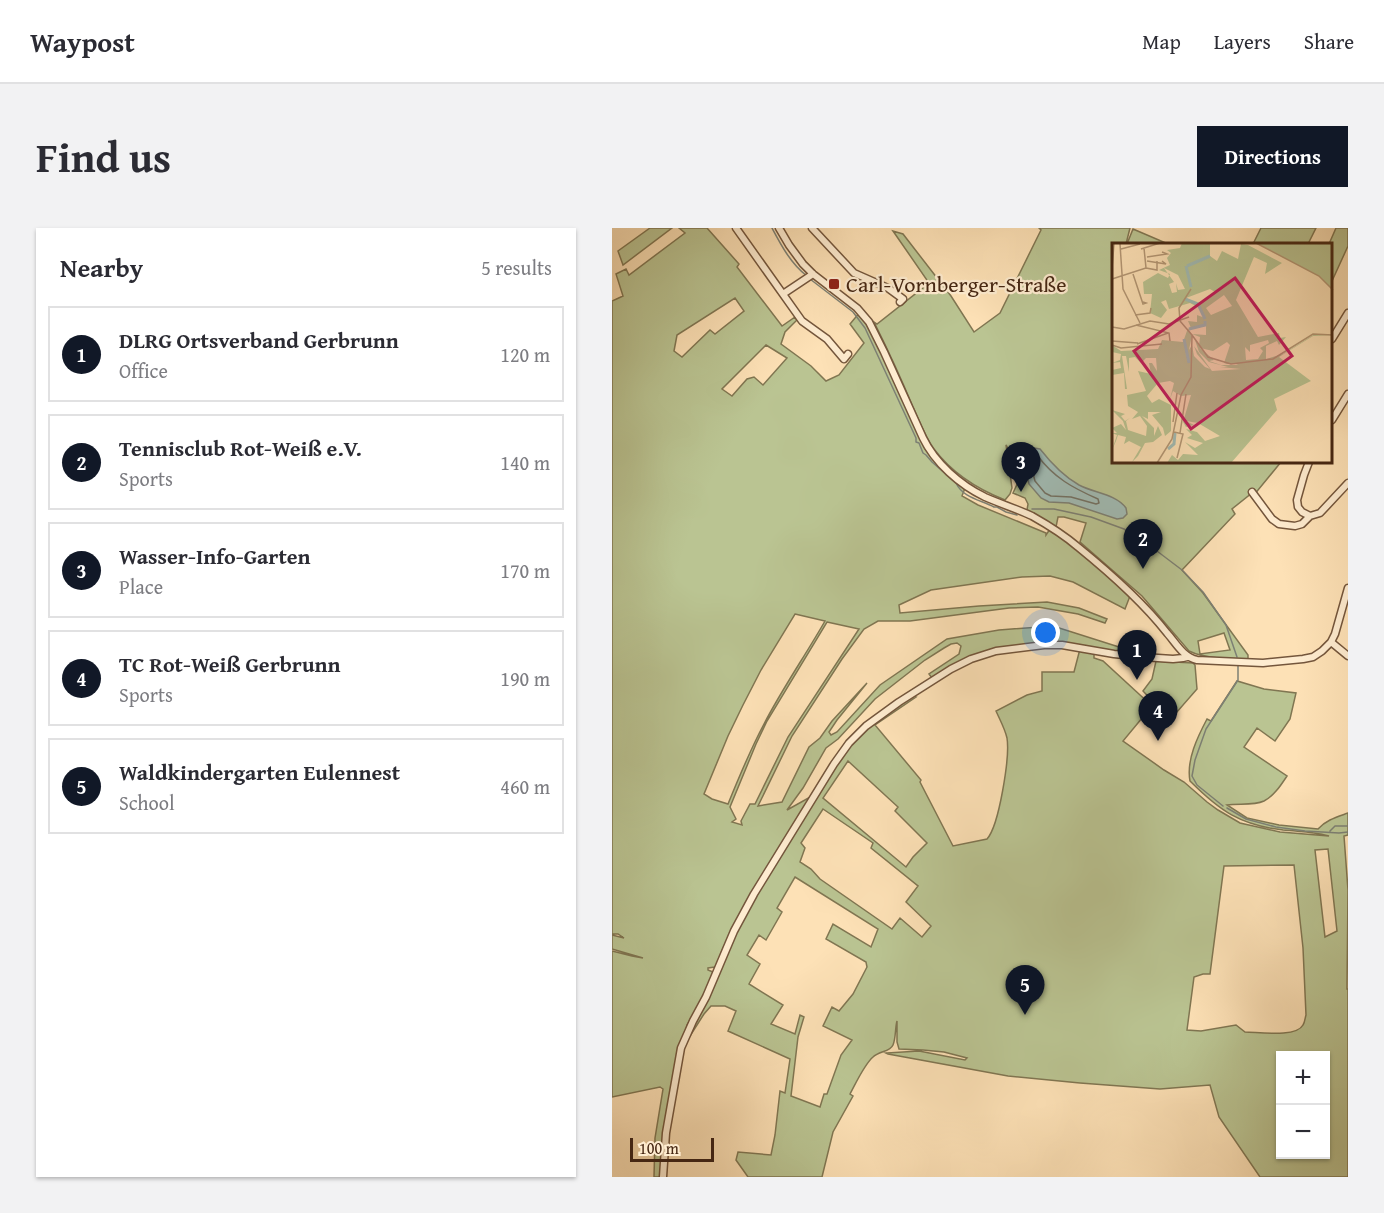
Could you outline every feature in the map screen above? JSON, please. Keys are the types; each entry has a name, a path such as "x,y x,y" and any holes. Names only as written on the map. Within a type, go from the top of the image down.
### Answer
{"street":[{"path":"736,228 802,321 827,339 844,359"},
{"path":"779,228 796,256 813,274 857,308 869,322 922,438 932,454 958,480 977,492 1034,518 1066,537 1131,593 1191,658"},
{"path":"812,228 854,273 888,288 903,299"},
{"path":"783,294 813,274"},
{"path":"1333,337 1348,313"},
{"path":"1333,418 1348,394"},
{"path":"1309,464 1297,504 1302,512 1310,516"},
{"path":"1252,492 1266,512 1279,524 1295,526 1302,524 1310,516 1320,513 1348,483"},
{"path":"663,1177 666,1133 681,1048 746,908 834,764 849,743 867,726 899,702 951,669 971,659 1017,647 1062,645 1143,657 1233,662 1271,663 1313,657 1331,642 1348,588"},
{"path":"1331,642 1348,656"}],"green space":[{"path":"650,228 672,228 623,265 618,251"},
{"path":"679,228 707,228 739,264 737,267 782,326 795,317 797,320 785,332 781,344 811,366 826,381 839,375 864,343 850,324 860,312 871,330 924,447 965,488 962,496 1046,533 1046,535 1050,529 1065,538 1130,596 1125,609 1073,582 1050,576 1022,577 931,590 899,605 900,613 1047,602 1079,608 1107,619 1105,623 1078,614 1038,607 1009,608 910,621 878,621 864,629 792,736 758,806 782,802 809,747 820,738 832,721 867,683 837,720 829,732 831,735 837,732 880,685 947,639 999,630 1053,626 1119,647 1144,652 1143,654 1041,643 1021,645 999,648 932,678 929,674 959,654 961,646 957,643 951,644 925,660 875,699 838,739 826,748 803,788 787,810 812,796 723,948 717,965 708,968 713,972 704,997 687,1025 661,1177 654,1177 655,1138 663,1089 660,1087 612,1097 612,951 643,958 612,949 612,935 624,938 618,934 612,934 612,301 623,296 616,274 626,269 629,275 685,233","holes":["735,298 744,311 715,334 710,330 682,357 674,351 677,335","766,345 787,358 763,385 754,377 747,379 732,396 722,389","795,614 825,621 764,724 728,804 704,794 728,736 761,670","827,622 859,629 788,737 755,804 750,804 741,821 742,825 732,822 736,819 730,807 767,721"]},
{"path":"1039,228 1130,228 1126,243 1112,243 1112,464 1279,464 1254,495 1252,493 1232,509 1235,514 1182,570 1203,593 1248,655 1248,659 1210,657 1189,651 1142,596 1080,542 1086,523 1058,517 1056,527 1027,510 1028,504 1025,498 1013,493 1019,480 1012,473 1009,450 1006,445 1012,488 1005,500 975,485 941,458 925,434 874,322 877,324 929,283 893,231 903,234 951,296 974,332 1000,313 1041,230","holes":["1224,633 1230,650 1200,654 1198,641"]},
{"path":"1261,228 1316,228 1308,243 1254,243"},
{"path":"1336,228 1348,228 1348,246 1333,279 1333,243 1329,243"},
{"path":"1133,229 1166,243 1127,243"},
{"path":"1080,649 1094,652 1094,658 1103,661 1152,706 1123,741 1184,782 1218,810 1240,823 1280,832 1329,836 1268,828 1243,820 1211,801 1190,781 1191,757 1200,733 1207,719 1211,721 1237,681 1264,689 1296,693 1290,719 1275,741 1257,728 1244,747 1287,776 1280,787 1264,801 1227,805 1247,818 1279,825 1318,829 1328,821 1348,813 1348,835 1344,836 1348,890 1348,1177 1260,1177 1219,1117 1210,1085 1160,1089 1080,1083 1008,1076 888,1054 886,1053 919,1051 965,1060 967,1058 944,1052 899,1049 897,1021 893,1045 870,1060 850,1094 853,1096 833,1132 822,1177 748,1177 736,1160 738,1152 771,1155 780,1091 785,1093 790,1059 728,1031 736,1011 725,1006 711,1006 690,1036 688,1035 751,902 851,742 866,728 913,696 916,697 875,725 921,780 953,846 987,839 996,820 1007,760 1007,738 996,711 1027,695 1042,691 1042,672 1074,672","holes":["848,761 898,807 895,811 927,843 906,867 823,798","823,809 873,843 871,848 918,886 906,902 931,926 922,937 900,918 892,929 820,879 800,862 805,848 801,843","1328,849 1337,931 1325,937 1315,850","1294,865 1303,948 1306,1015 1304,1024 1293,1032 1285,1033 1245,1032 1236,1025 1201,1031 1187,1030 1194,977 1210,974 1224,866","795,877 878,929 871,947 833,924 826,939 866,962 867,967 853,994 839,1011 832,1007 823,1026 852,1040 841,1055 820,1107 791,1096 798,1037 804,1017 800,1015 795,1034 771,1024 783,1005 749,984 760,964 747,955 759,935 766,940 782,912 777,908"]},
{"path":"1156,661 1195,665 1197,689 1170,720 1143,691 1152,679"}],"water":[{"path":"1029,449 1040,449 1058,469 1073,481 1122,503 1127,514 1117,519 1069,503 1049,502 1041,498 1029,484 1023,460"}],"waterway":[{"path":"772,228 791,260 807,276"},
{"path":"810,279 853,312 865,328 923,453 963,492 1017,515"},
{"path":"1032,509 1054,509 1091,517 1124,529 1149,545 1182,570 1203,592 1226,625 1237,657"},
{"path":"1223,806 1197,785 1192,776 1206,729 1238,680 1238,666"},
{"path":"1227,808 1246,819 1276,827 1305,831 1348,832"},
{"path":"1330,831 1335,826 1348,826"}],"place":[{"name":"Carl-Vornberger-Straße","path":"834,284"},
{"name":"Wasser-Info-Garten","path":"1021,492"},
{"name":"Tennisclub Rot-Weiß e.V.","path":"1143,569"},
{"name":"DLRG Ortsverband Gerbrunn","path":"1137,680"},
{"name":"TC Rot-Weiß Gerbrunn","path":"1158,741"},
{"name":"Waldkindergarten Eulennest","path":"1025,1015"}]}
